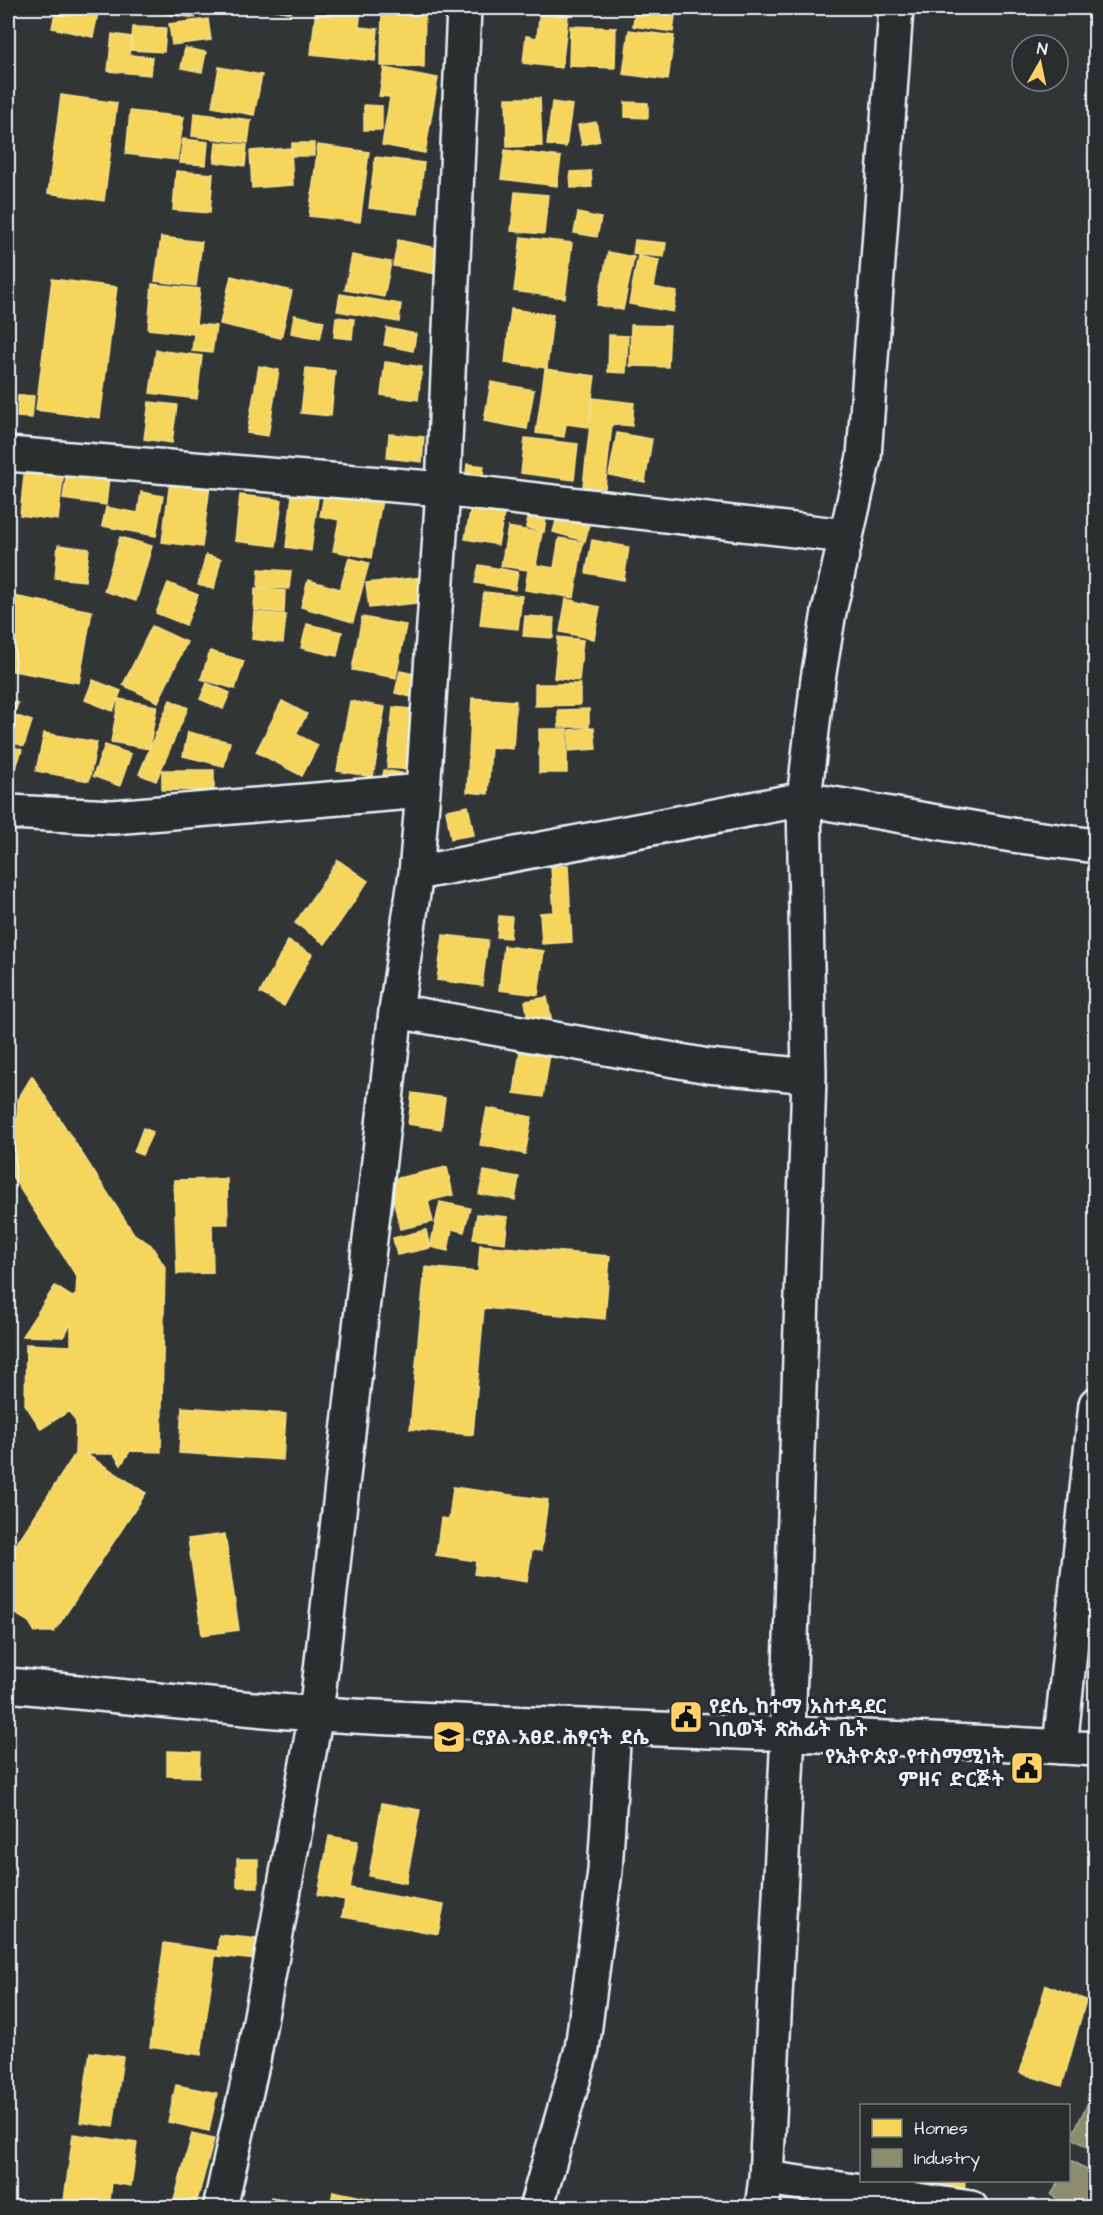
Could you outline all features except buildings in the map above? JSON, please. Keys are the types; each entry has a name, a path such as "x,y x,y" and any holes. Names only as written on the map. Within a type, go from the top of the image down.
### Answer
{"street":[{"path":"220,2208 253,2060 316,1714 396,1011 416,873 443,489 464,8"},
{"path":"896,8 864,457 845,536 820,668 804,799 809,1076 788,1734 764,2193 971,2208"},
{"path":"8,454 443,489 845,536"},
{"path":"8,812 112,818 423,791"},
{"path":"416,873 804,799 1012,835 1095,846"},
{"path":"396,1011 708,1066 809,1076"},
{"path":"1060,1747 1095,1404"},
{"path":"8,1685 316,1714 1095,1749"},
{"path":"536,2208 582,2049 605,1870 614,1728"}],"place":[{"name":"የደሴ ከተማ አስተዳደር ገቢወች ጽሕፊት ቤት","path":"686,1717"},
{"name":"ሮያል አፀደ ሕፃናት ደሴ","path":"449,1737"},
{"name":"የኢትዮጵያ የተስማሚነት ምዘና ድርጅት","path":"1027,1768"}]}
